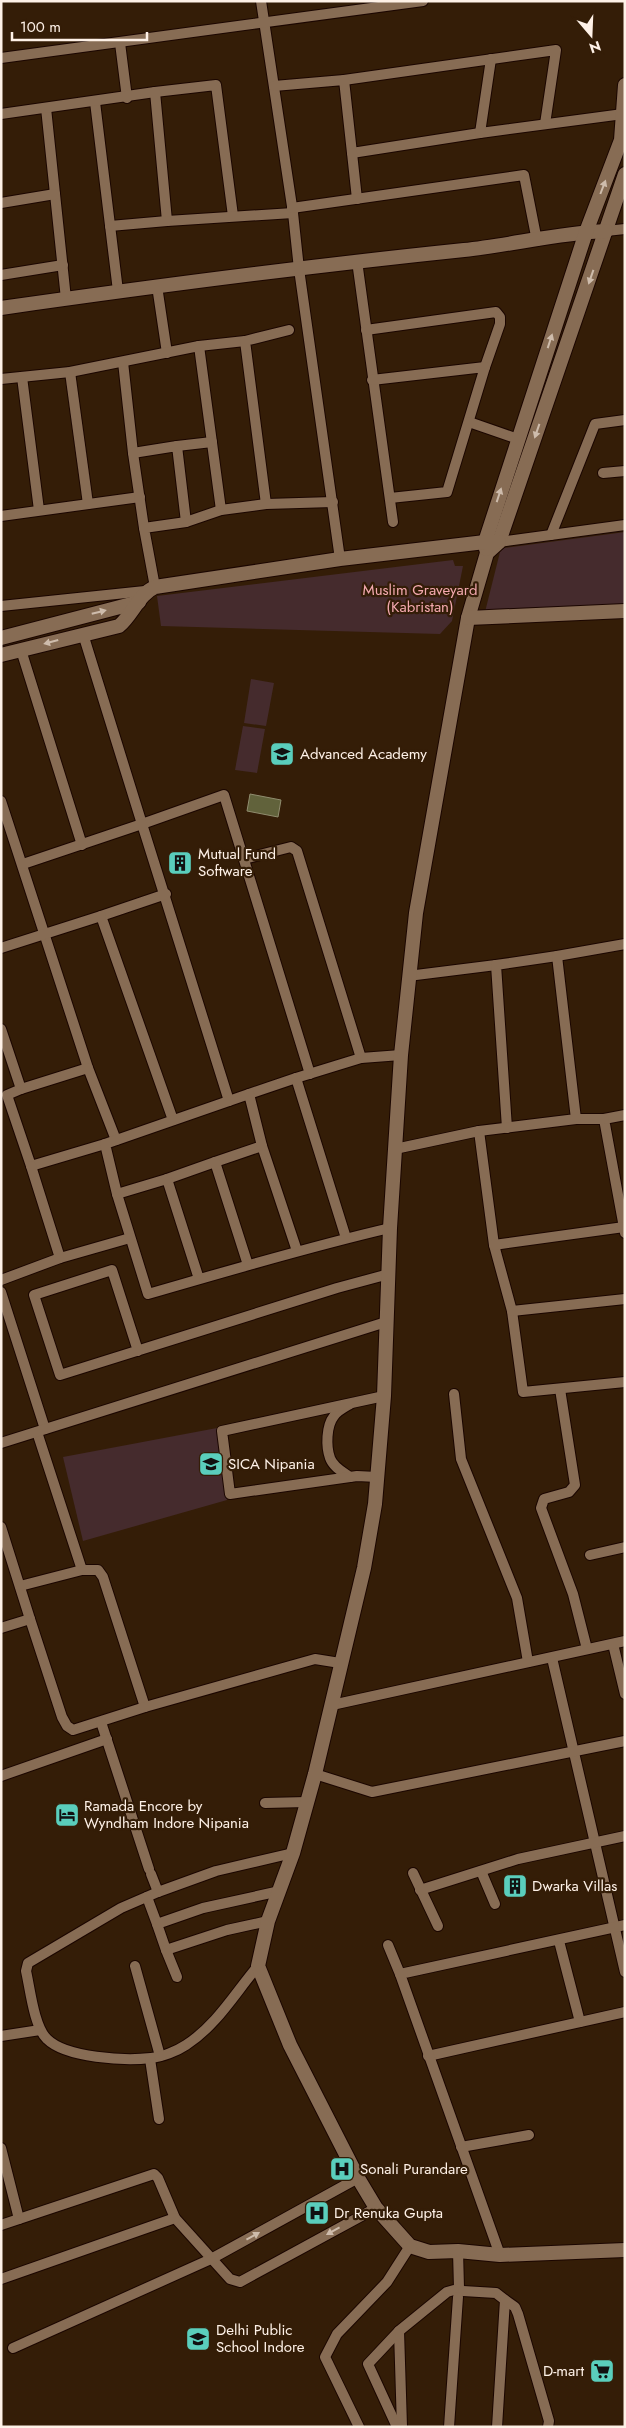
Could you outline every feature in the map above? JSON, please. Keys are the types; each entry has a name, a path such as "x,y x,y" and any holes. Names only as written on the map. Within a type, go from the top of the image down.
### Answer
{"street":[{"path":"261,1 293,210 299,269 340,559"},
{"path":"1,58 423,1"},
{"path":"120,43 127,98"},
{"path":"274,86 344,80 556,50 545,124"},
{"path":"480,133 491,59"},
{"path":"344,80 357,199"},
{"path":"1,114 216,85 233,216"},
{"path":"293,1852 216,1870 158,1892 121,1908 28,1963 26,1971 40,2030 47,2040 64,2049 92,2056 155,2057 186,2046 223,2012 258,1966 268,1921 293,1852 332,1705 340,1664 364,1568 375,1504 384,1396 395,1148 408,976 416,913 468,618 490,546 518,439 586,232 621,140 625,85"},
{"path":"155,92 167,221"},
{"path":"95,102 118,291"},
{"path":"46,108 66,298"},
{"path":"352,154 480,133 623,114"},
{"path":"490,546 606,231 625,174"},
{"path":"110,226 293,210 524,175 537,241"},
{"path":"1,202 55,194"},
{"path":"1,308 157,286 537,241 586,232 625,229"},
{"path":"357,261 393,522"},
{"path":"1,275 63,265"},
{"path":"157,286 167,353"},
{"path":"366,330 496,312 500,317 500,324 447,492 390,498"},
{"path":"1,379 70,372 199,346 245,341 290,330"},
{"path":"245,341 266,504"},
{"path":"199,346 221,510"},
{"path":"1,655 119,626 130,616 146,593 144,528 123,362"},
{"path":"372,380 485,367"},
{"path":"70,372 88,504"},
{"path":"22,377 39,510"},
{"path":"551,535 595,424 625,420"},
{"path":"469,422 518,439"},
{"path":"134,452 212,442"},
{"path":"177,446 186,522"},
{"path":"603,473 625,471"},
{"path":"1,516 140,497"},
{"path":"144,528 186,522 221,510 266,504 333,502"},
{"path":"2,604 146,593 340,559 490,546 625,525"},
{"path":"1,638 146,593"},
{"path":"468,618 625,611"},
{"path":"83,634 142,824 166,894 229,1101"},
{"path":"20,650 82,844"},
{"path":"23,864 224,795 310,1074"},
{"path":"1,801 88,1068 116,1140"},
{"path":"244,859 283,848 291,847 297,851 362,1058"},
{"path":"1,948 46,935 166,894"},
{"path":"101,916 172,1120"},
{"path":"408,976 558,956 625,944"},
{"path":"558,956 576,1119"},
{"path":"496,965 507,1128"},
{"path":"1,1029 21,1089"},
{"path":"31,1166 105,1144 296,1078 362,1058 401,1054"},
{"path":"60,1258 31,1166 4,1096 88,1068"},
{"path":"296,1078 346,1238"},
{"path":"249,1094 262,1146 297,1251"},
{"path":"395,1148 479,1131 576,1119 604,1119 625,1115"},
{"path":"494,1245 624,1230 604,1119"},
{"path":"479,1131 494,1245 512,1311 523,1392 625,1382"},
{"path":"105,1144 117,1194 148,1294 297,1251 390,1228"},
{"path":"117,1194 262,1146"},
{"path":"215,1162 248,1265"},
{"path":"167,1178 199,1279"},
{"path":"1,1280 60,1258 130,1238"},
{"path":"138,1351 112,1270 34,1295 60,1375 138,1351 327,1291 389,1274"},
{"path":"1,1292 82,1570"},
{"path":"512,1311 625,1299"},
{"path":"1,1443 386,1322"},
{"path":"560,1388 575,1485 569,1492 544,1499 541,1508 573,1594 587,1650"},
{"path":"454,1394 462,1459 516,1598 528,1662"},
{"path":"377,1478 350,1477 230,1494 222,1431 384,1396"},
{"path":"350,1477 339,1470 330,1460 328,1429 334,1416 352,1402"},
{"path":"1,1527 62,1717 67,1726 73,1730 144,1707 315,1659 340,1664"},
{"path":"590,1555 625,1547"},
{"path":"20,1586 82,1570 95,1568 101,1573 144,1707"},
{"path":"1,1628 30,1619"},
{"path":"332,1705 625,1641"},
{"path":"613,1644 625,1694"},
{"path":"552,1658 596,1843 620,1926 625,1972"},
{"path":"101,1722 158,1892"},
{"path":"1,1776 107,1739"},
{"path":"315,1774 372,1792 625,1741"},
{"path":"264,1803 307,1802"},
{"path":"420,1890 518,1859 625,1836"},
{"path":"482,1871 495,1904"},
{"path":"413,1874 438,1926"},
{"path":"158,1924 203,1908 280,1891"},
{"path":"148,1897 177,1977"},
{"path":"166,1950 227,1930 268,1921"},
{"path":"400,1974 559,1941 620,1926"},
{"path":"559,1941 580,2022"},
{"path":"388,1945 500,2255"},
{"path":"135,1966 155,2057 159,2119"},
{"path":"258,1966 290,2045 358,2178 376,2208 410,2246 428,2252 458,2251 500,2255 625,2250"},
{"path":"428,2056 625,2012"},
{"path":"1,2036 40,2030"},
{"path":"461,2147 529,2135"},
{"path":"1,2148 19,2219"},
{"path":"1,2225 154,2174 158,2178 175,2218 230,2280 240,2282 376,2208"},
{"path":"13,2348 211,2259 358,2178"},
{"path":"1,2279 175,2218"},
{"path":"359,2427 325,2357 338,2334 387,2282 410,2246"},
{"path":"448,2427 458,2291 458,2251"},
{"path":"397,2427 368,2364 399,2331 447,2292 458,2291 496,2293 515,2307 549,2421 548,2427"},
{"path":"497,2427 505,2300"},
{"path":"399,2331 402,2427"}],"green space":[{"path":"625,532 625,605 485,612 500,552 504,548"},
{"name":"Muslim Graveyard (Kabristan)","path":"453,560 455,566 463,566 452,621 440,634 161,626 157,596"},
{"path":"251,679 274,683 266,726 244,723"},
{"path":"243,726 265,729 257,773 235,770"},
{"path":"217,1428 227,1500 83,1541 63,1457"}],"shaded area":[{"path":"250,794 281,800 278,817 247,811"}],"place":[{"name":"Advanced Academy","path":"282,754"},
{"name":"Mutual Fund Software","path":"180,863"},
{"name":"SICA Nipania","path":"211,1464"},
{"name":"Ramada Encore by Wyndham Indore Nipania","path":"67,1815"},
{"name":"Dwarka Villas","path":"515,1886"},
{"name":"Sonali Purandare","path":"342,2169"},
{"name":"Dr Renuka Gupta","path":"317,2213"},
{"name":"Delhi Public School Indore","path":"198,2339"},
{"name":"D-mart","path":"602,2371"}]}
